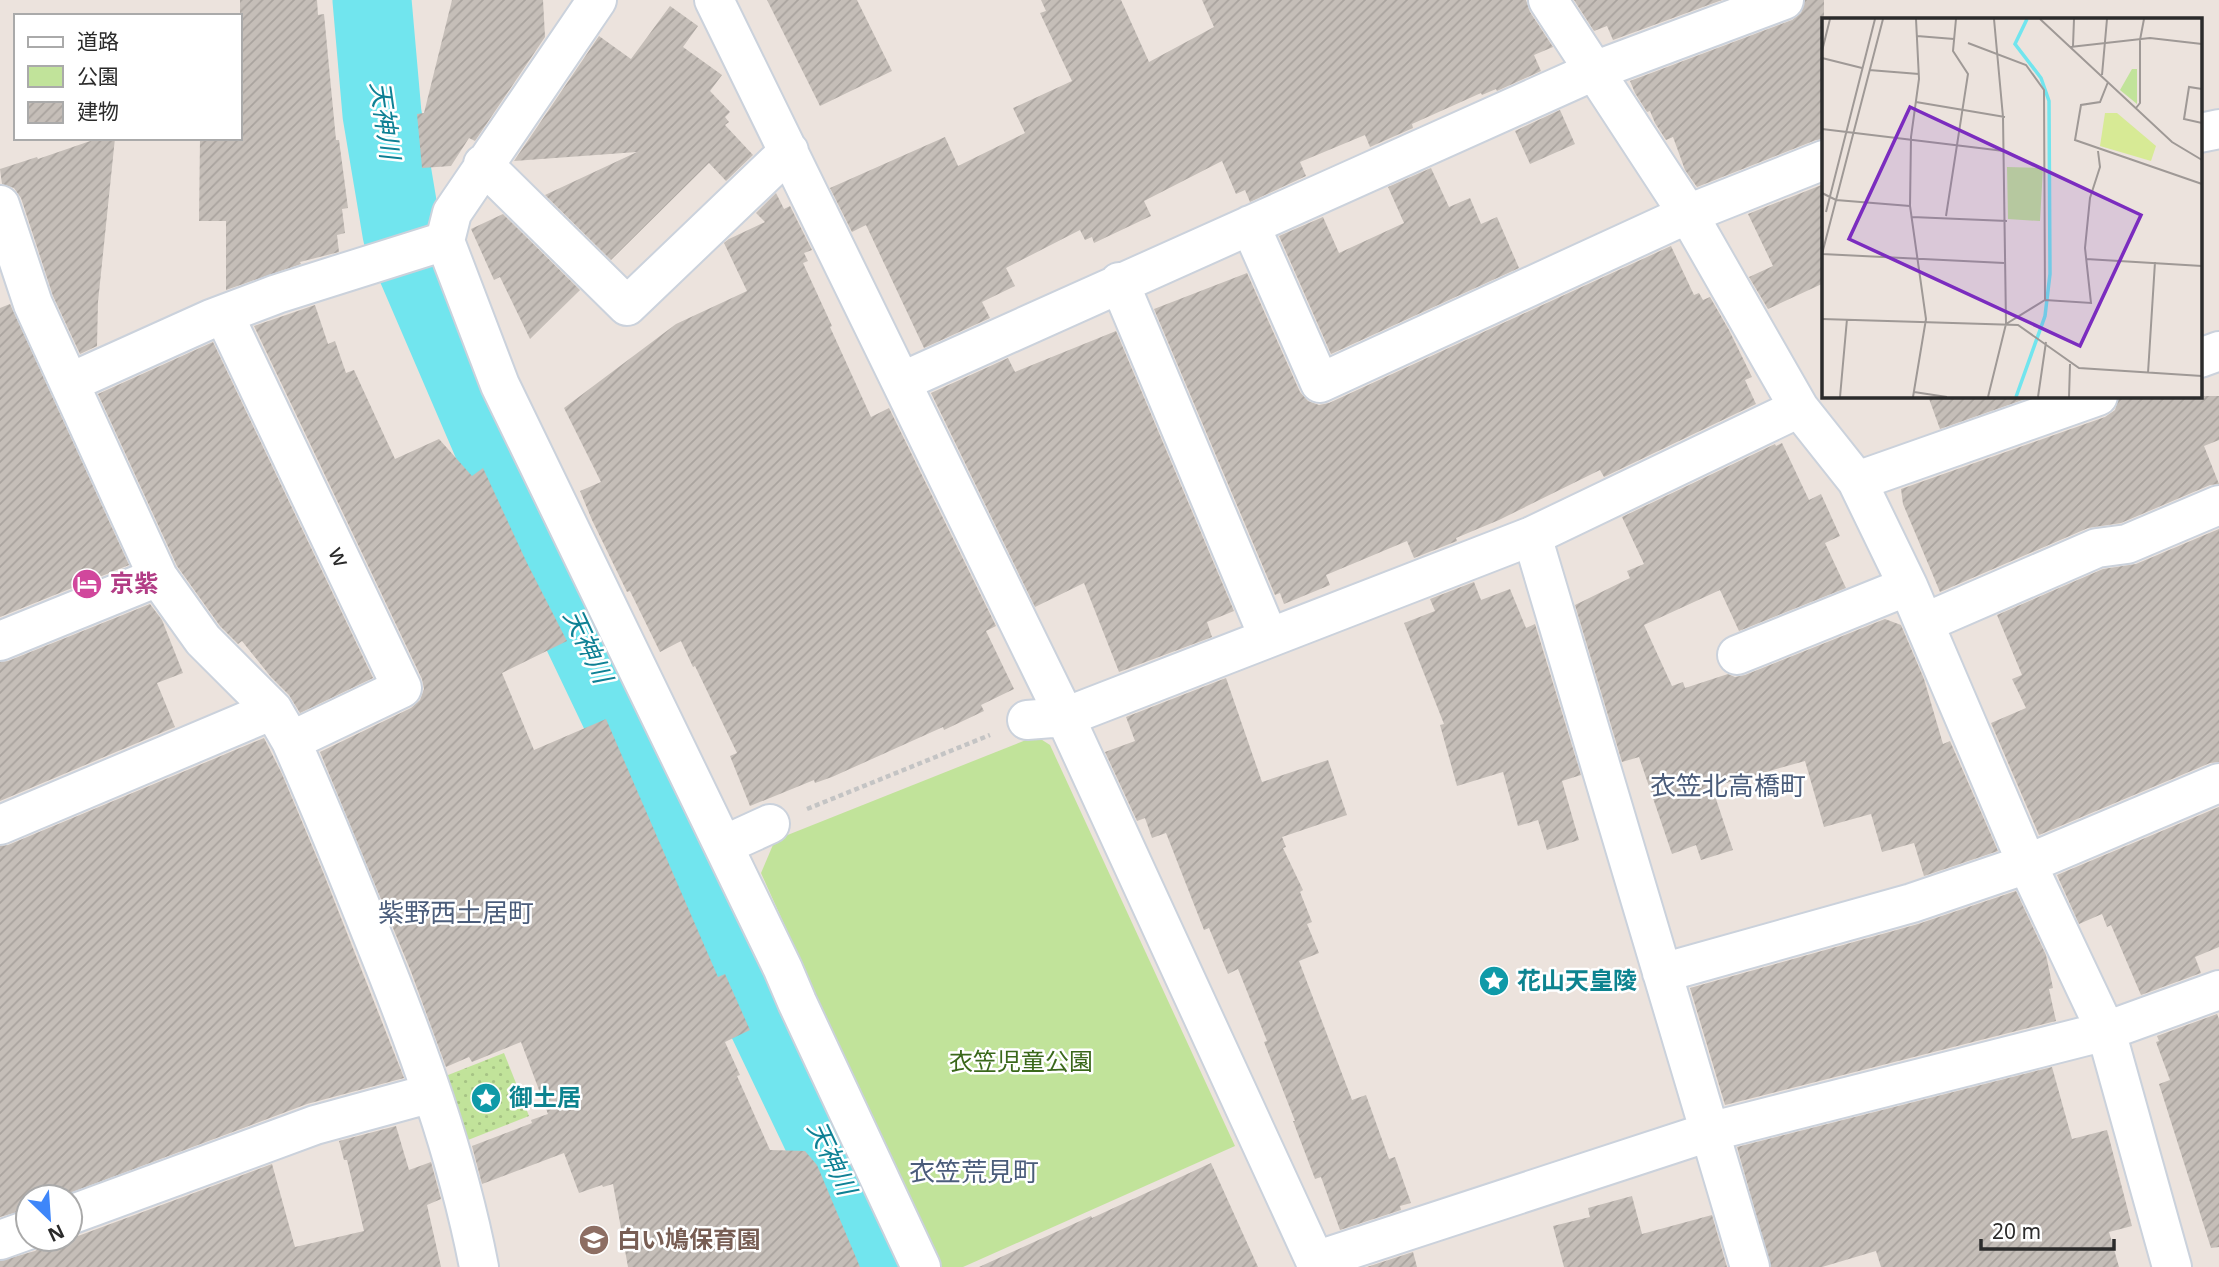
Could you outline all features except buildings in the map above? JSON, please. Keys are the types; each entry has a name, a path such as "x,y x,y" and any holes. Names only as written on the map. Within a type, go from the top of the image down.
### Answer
{"street":[{"path":"69,383 277,295 431,246 483,164 597,0"},
{"path":"714,0 1065,717 1317,1264 1709,1132 2106,1031 2219,989"},
{"path":"1548,0 1688,214 1799,408 1857,481 1908,586 2027,864 2106,1031 2172,1267"},
{"path":"901,382 1594,71 1784,0"},
{"path":"483,164 627,306 789,151"},
{"path":"1250,225 1320,383 1688,214 1822,161"},
{"path":"0,205 33,304 158,577 203,640 282,725 398,998 432,1093 468,1211 479,1267"},
{"path":"431,246 724,845 921,1267"},
{"path":"1119,282 1269,638"},
{"name":"w","path":"225,315 402,688 282,725"},
{"path":"2202,357 2219,351"},
{"path":"1857,481 2095,397"},
{"path":"1027,720 1065,717 1532,536 1799,408"},
{"path":"1924,624 2097,548 2127,544 2219,505"},
{"path":"1532,536 1749,1267"},
{"path":"0,641 158,577"},
{"path":"1737,655 1908,586"},
{"path":"0,825 282,725"},
{"path":"1662,973 1912,902 2027,864 2219,783"},
{"path":"724,845 770,824"},
{"path":"84,1209 315,1125 432,1093"}],"path":[{"path":"770,824 1027,720"}],"green space":[{"name":"衣笠児童公園","path":"1036,736 1050,745 1235,1146 963,1267 939,1267 761,873 775,840"},
{"path":"504,1053 529,1116 468,1140 443,1077"}],"waterway":[{"name":"天神川","path":"372,0 382,114 402,233 501,463 885,1267"}],"place":[{"name":"京紫","path":"87,584"},
{"name":"花山天皇陵","path":"1494,981"},
{"name":"御土居","path":"486,1098"},
{"name":"白い鳩保育園","path":"594,1240"}],"district":[{"name":"衣笠北高橋町","path":"1728,786"},
{"name":"紫野西土居町","path":"456,913"},
{"name":"衣笠荒見町","path":"974,1172"}]}
